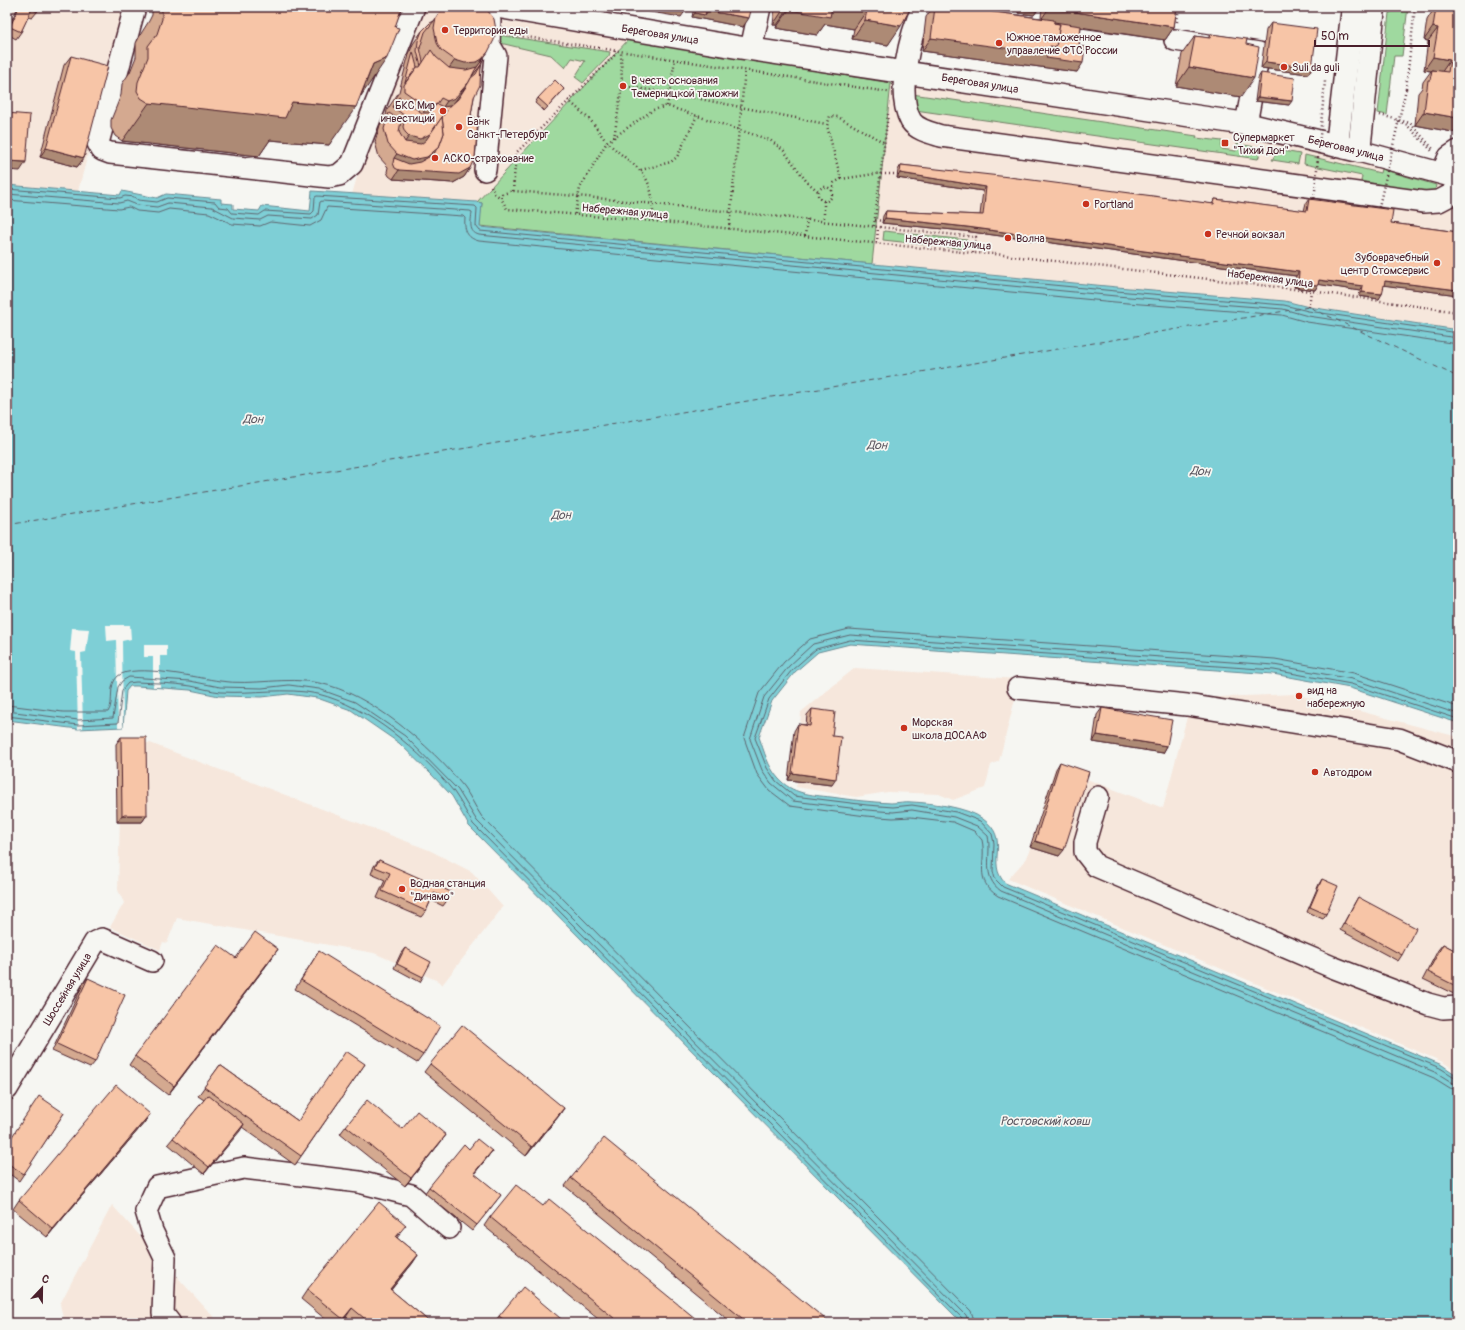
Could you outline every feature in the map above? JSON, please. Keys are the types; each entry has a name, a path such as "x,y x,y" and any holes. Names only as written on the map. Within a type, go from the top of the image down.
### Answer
{"main road":[{"name":"Береговая улица","path":"499,7 751,49 1246,124 1359,151"},
{"path":"1337,145 1353,7"},
{"path":"1359,151 1374,7"}],"street":[{"path":"135,7 98,143 102,150 110,153 329,177 339,175 352,164 414,7"},
{"path":"485,170 496,56 489,44 491,7"},
{"path":"751,49 760,7"},
{"path":"922,7 914,25 904,71 906,105 912,122 922,130 941,136 1424,202 1439,201 1458,191"},
{"path":"1175,40 1258,53 1246,124"},
{"name":"Береговая улица","path":"1359,151 1450,176"},
{"path":"1450,176 1450,157 1458,151"},
{"path":"1018,688 1187,705 1399,739 1458,762"},
{"path":"1098,798 1085,842 1085,852 1096,866 1332,967 1428,1004 1443,1008 1458,1007"},
{"name":"Шоссейная улица","path":"7,1089 95,942 102,939 152,961"},
{"path":"170,1323 163,1314 165,1258 152,1231 146,1211 158,1187 244,1168 359,1182 411,1195 449,1228"}],"path":[{"path":"1378,213 1406,89 1415,7"},
{"path":"489,32 905,94"},
{"path":"615,50 614,56 516,153 513,191 731,211 976,237 973,253"},
{"path":"614,138 622,86 621,51"},
{"path":"668,106 675,60"},
{"path":"729,229 745,70"},
{"path":"1314,204 1324,81"},
{"path":"622,86 741,106 826,124"},
{"path":"568,100 591,121 608,142 641,170 648,181 653,204 653,221"},
{"path":"575,214 577,196 580,188 608,142 653,110 668,106 738,130 760,135 778,145 808,182 818,191 819,198 824,201"},
{"path":"874,226 889,107"},
{"path":"1378,114 1410,123 1434,149 1432,152 1407,125 1398,122"},
{"path":"641,170 671,162 677,157 697,116"},
{"path":"841,179 826,124 830,116 838,117 884,143"},
{"path":"824,201 830,199 834,183 841,179 881,174 905,174"},
{"path":"818,191 820,188 826,187 832,191"},
{"name":"Набережная улица","path":"513,191 502,194 501,198 507,209 653,221 995,254 1311,291 1458,312"},
{"path":"824,201 824,221"},
{"path":"805,236 807,219"},
{"path":"874,220 889,221"},
{"path":"877,243 878,227"},
{"path":"1309,307 1311,291"}],"shaded area":[{"path":"7,7 128,7 78,191 7,185"},
{"path":"419,8 628,40 477,202 352,194 375,117"},
{"path":"891,83 1149,120 1294,145 1458,187 1458,330 1309,307 1285,301 872,264"},
{"name":"Морская школа ДОСААФ","path":"855,668 1017,679 1015,699 999,761 991,765 985,788 953,800 939,794 888,792 856,797 796,787 807,745 799,743 801,712"},
{"path":"1295,694 1458,737 1458,1072 1443,1062 1008,879 1027,858 1055,767 1163,808 1192,698"},
{"path":"122,742 150,743 429,850 472,872 503,907 442,985 438,981 374,953 177,918 167,943 163,942 160,950 110,927 124,903 118,890"},
{"path":"112,1205 219,1323 64,1323 60,1304"}],"green space":[{"path":"1402,7 1408,7 1402,56 1394,56 1387,115 1378,113 1389,13"},
{"path":"499,35 610,52 609,56 583,83 575,77 585,61 572,58 565,68 551,55 500,43"},
{"path":"628,40 891,83 872,264 479,226 482,203 477,202"},
{"path":"912,94 1197,136 1196,138 1222,141 1221,149 1236,151 1237,144 1262,148 1258,159 915,110"},
{"path":"1278,150 1300,154 1298,164 1272,160"},
{"path":"1305,155 1380,173 1381,169 1436,185 1434,195 1361,181 1362,176 1304,164"},
{"path":"884,231 967,240 966,249 883,240"}],"water":[{"name":"Дон","path":"7,185 120,195 122,191 157,198 166,194 221,199 221,203 233,204 233,209 259,211 262,206 310,211 312,191 477,202 482,203 480,227 1117,287 1285,301 1309,307 1458,330 1458,723 1350,688 1273,674 850,644 818,652 795,672 772,701 759,737 767,759 775,774 783,783 796,791 861,801 929,803 968,811 983,819 996,835 997,867 1005,883 1442,1065 1458,1076 1458,1323 962,1323 469,826 452,796 431,774 399,743 351,710 317,698 288,694 262,697 219,696 190,690 130,686 126,691 123,727 78,729 7,720"}],"pier":[{"path":"106,625 130,625 131,639 122,641 123,727 118,727 116,640 107,641"},
{"path":"72,628 89,629 86,652 81,653 83,728 78,729 76,652 70,651"},
{"path":"144,645 167,645 167,656 160,656 160,687 153,687 153,657 144,657"}],"building":[{"path":"19,7 39,7 37,12 32,9 21,32 10,27"},
{"path":"162,7 402,7 395,27 399,28 387,58 373,64 356,107 292,102 285,118 149,103 141,98 137,91 138,82 148,57 148,46 157,34 162,19"},
{"path":"444,7 485,7 494,19 496,30 494,40 488,52 482,59 477,62 465,63 455,60 441,50 437,43 434,28 436,17"},
{"path":"667,7 686,7 686,10"},
{"path":"696,7 707,7 705,15 695,13"},
{"path":"709,7 752,7 749,18 708,11"},
{"path":"790,7 832,7 830,17 789,10"},
{"path":"848,7 911,7 901,26 865,20 867,10"},
{"path":"935,7 973,7 972,9 1054,20 1054,23 1060,24 1056,47 1050,46 1049,54 931,38"},
{"path":"1037,7 1037,11 1021,8"},
{"path":"1177,7 1174,27 1049,8"},
{"path":"1436,7 1457,10 1458,8 1458,118 1424,112 1428,80 1430,80 1432,70 1448,72 1450,60 1433,57 1438,28 1433,27"},
{"path":"434,21 425,32 420,48 423,62 421,66 417,51 418,41 422,31"},
{"path":"1054,22 1081,26 1079,46 1085,47 1083,63 1046,58 1050,51 1053,52 1056,47 1060,24"},
{"path":"1271,23 1317,29 1312,68 1266,62"},
{"path":"1211,34 1247,39 1246,44 1259,47 1254,78 1189,67 1195,36 1210,38"},
{"path":"431,50 436,57 449,68 466,70 477,67 469,82 455,98 447,101 441,98 437,104 427,107 404,91 404,85 417,67 420,67"},
{"path":"413,52 417,67 405,83"},
{"path":"71,56 108,66 84,158 46,148"},
{"path":"483,59 481,65 472,76 475,70"},
{"path":"481,65 480,85 474,97 471,115 478,120 475,157 470,168 459,174 399,170 395,168 393,163 394,158 409,164 420,162 434,154 439,147 444,133 442,117 449,107 458,99"},
{"path":"1261,73 1295,78 1292,101 1258,97"},
{"path":"555,80 564,89 548,107 538,98"},
{"path":"399,97 422,113 429,113 437,104 443,107 450,106 430,134 420,139 409,136 405,132 403,127 405,116 393,107"},
{"path":"7,113 30,115 26,162 7,161"},
{"path":"389,113 401,121 399,132 405,142 421,144 426,140 442,117 444,133 439,147 427,157 412,160 397,154 388,144 384,129"},
{"name":"Речной вокзал","path":"901,165 1009,177 1214,204 1215,199 1307,211 1309,199 1393,210 1391,223 1458,232 1458,290 1385,281 1382,294 1362,292 1363,286 1319,280 1318,285 1298,283 1299,272 967,227 885,218 886,211 983,215 986,187 900,173"},
{"path":"1102,708 1172,720 1167,746 1097,735"},
{"path":"812,709 835,712 832,736 841,737 836,779 792,773 798,724 810,726"},
{"path":"121,737 146,737 147,815 122,815"},
{"path":"1060,762 1089,772 1064,850 1035,841"},
{"path":"379,860 451,892 448,899 434,893 426,911 382,891 390,873 375,867"},
{"path":"1322,879 1338,886 1326,914 1310,907"},
{"path":"1358,897 1416,928 1402,955 1344,923"},
{"path":"255,932 278,949 174,1086 135,1056 218,945 236,958"},
{"path":"1443,944 1458,952 1458,987 1428,972"},
{"path":"405,948 431,962 423,977 397,964"},
{"path":"319,951 440,1026 423,1055 301,980"},
{"path":"7,978 10,978 7,1002"},
{"path":"88,978 125,995 95,1062 57,1044"},
{"path":"462,1025 564,1108 532,1147 430,1064"},
{"path":"346,1051 365,1064 301,1156 204,1087 220,1065 298,1121"},
{"path":"116,1085 150,1114 53,1229 19,1200"},
{"path":"208,1095 244,1124 209,1167 173,1138"},
{"path":"39,1096 64,1113 24,1174 7,1163 7,1144"},
{"path":"367,1100 402,1129 417,1111 446,1135 411,1178 346,1126"},
{"path":"604,1138 830,1323 748,1323 571,1178"},
{"path":"477,1139 492,1151 474,1173 501,1195 477,1225 429,1187 464,1144 469,1149"},
{"path":"516,1185 543,1206 549,1199 701,1323 620,1323 490,1217"},
{"path":"379,1202 406,1225 396,1237 418,1255 390,1289 431,1323 370,1323 352,1308 343,1319 307,1290"},
{"path":"523,1287 566,1323 508,1323 499,1316"}],"ferry route":[{"path":"7,525 1309,307 1458,377"}],"place":[{"name":"Территория еды","path":"445,30"},
{"name":"Южное таможенное управление ФТС России","path":"999,43"},
{"name":"Suli da guli","path":"1284,67"},
{"name":"В честь основания Темерницкой таможни","path":"623,86"},
{"name":"БКС Мир инвестиций","path":"443,111"},
{"name":"Банк Санкт-Петербург","path":"459,127"},
{"name":"Супермаркет \"Тихий Дон\"","path":"1225,143"},
{"name":"АСКО-страхование","path":"435,158"},
{"name":"Portland","path":"1086,204"},
{"name":"Речной вокзал","path":"1208,234"},
{"name":"Волна","path":"1008,238"},
{"name":"Зубоврачебный центр Стомсервис","path":"1437,263"},
{"name":"вид на набережную","path":"1299,696"},
{"name":"Морская школа ДОСААФ","path":"904,728"},
{"name":"Автодром","path":"1315,772"},
{"name":"Водная станция \"Динамо\"","path":"402,889"}],"water label":[{"name":"Ростовский ковш","path":"1045,1121"}]}
